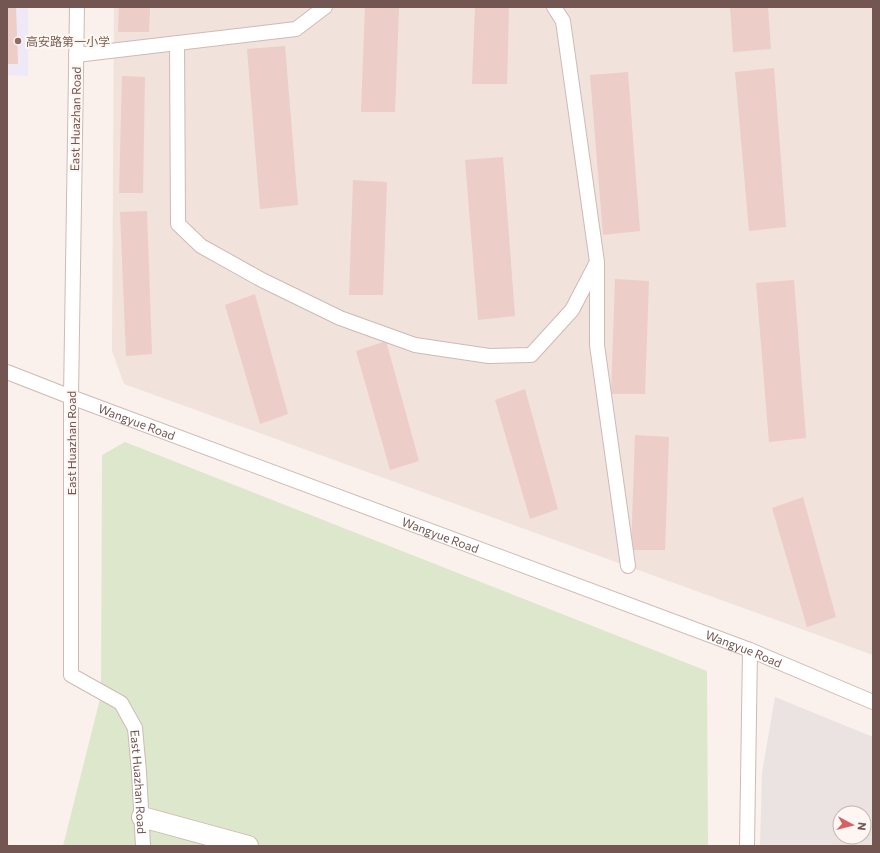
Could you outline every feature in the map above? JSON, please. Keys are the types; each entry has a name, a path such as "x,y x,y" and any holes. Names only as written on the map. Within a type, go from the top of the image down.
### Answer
{"main road":[{"path":"142,817 248,846"}],"street":[{"name":"East Huazhan Road","path":"77,7 71,397 71,675 121,703 135,728 143,846"},
{"path":"76,55 296,29 325,7"},
{"path":"554,7 563,21 597,262 597,345 628,566"},
{"path":"176,44 178,224 202,246 262,280 340,318 415,345 488,356 531,355 572,310 597,262"},
{"name":"Wangyue Road","path":"7,372 750,650 873,702"},
{"path":"747,846 750,650"}],"shaded area":[{"name":"高安路第一小学","path":"7,7 28,7 28,76 7,75"},
{"path":"114,7 873,7 873,655 124,384 112,351"},
{"path":"775,697 873,737 873,846 760,846 762,773"}],"green space":[{"path":"125,442 707,671 708,846 63,846 101,695 102,455"}],"building":[{"path":"7,7 16,7 18,64 7,64"},
{"path":"119,7 150,7 149,32 118,32"},
{"path":"365,7 399,7 395,112 361,112"},
{"path":"475,7 509,7 507,84 472,84"},
{"path":"730,7 768,7 771,49 733,52"},
{"path":"285,46 298,205 260,209 247,49"},
{"path":"774,68 786,227 749,231 735,72"},
{"path":"628,72 640,231 603,235 590,75"},
{"path":"122,76 145,77 143,193 119,193"},
{"path":"503,157 515,316 478,320 465,160"},
{"path":"353,180 387,182 383,295 349,295"},
{"path":"147,211 152,354 126,356 120,212"},
{"path":"615,279 649,281 645,394 611,394"},
{"path":"794,280 806,438 769,442 756,283"},
{"path":"255,294 288,414 260,424 225,305"},
{"path":"386,341 419,461 390,470 356,351"},
{"path":"525,389 558,509 530,519 495,400"},
{"path":"635,435 669,437 665,550 631,550"},
{"path":"803,497 836,617 807,627 772,508"}],"place":[{"name":"高安路第一小学","path":"18,41"}]}
